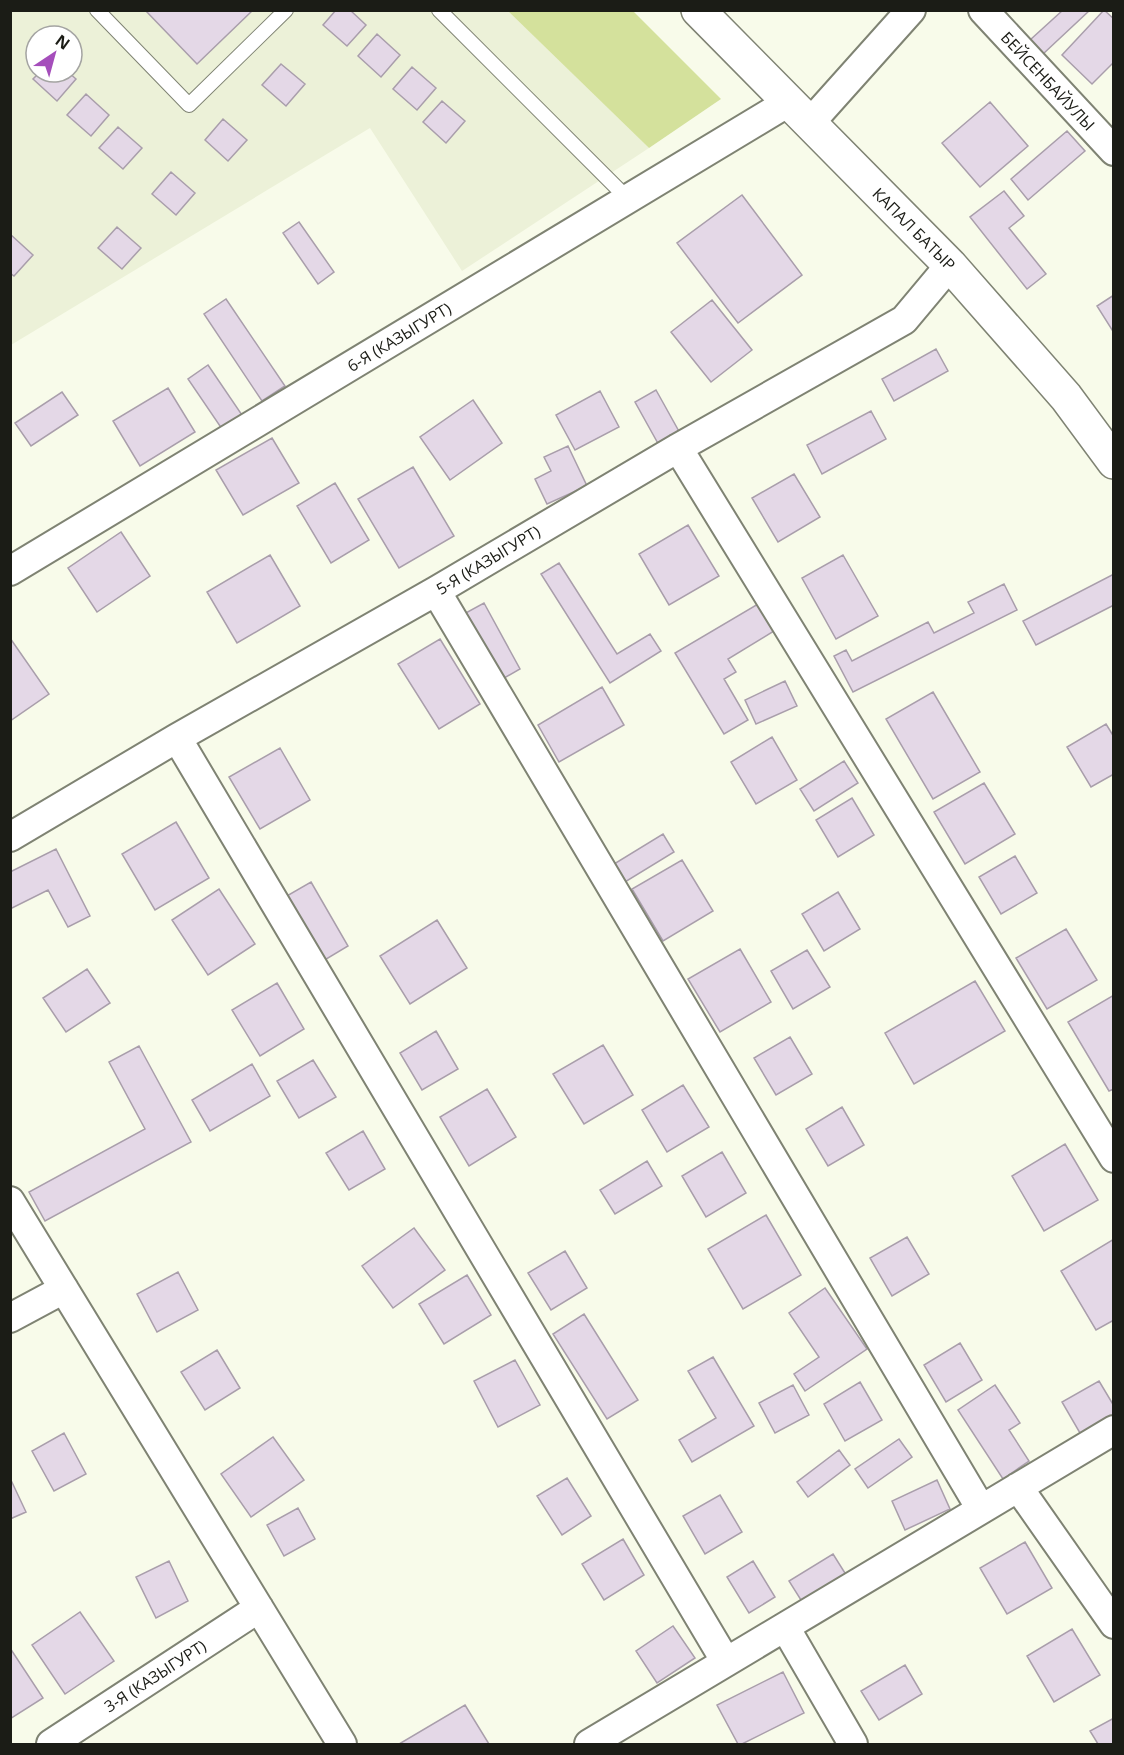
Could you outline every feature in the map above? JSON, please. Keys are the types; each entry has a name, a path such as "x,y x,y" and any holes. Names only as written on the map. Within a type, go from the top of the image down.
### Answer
{"main road":[{"name":"КАПАЛ БАТЫР","path":"698,10 950,265 1066,397 1113,462"}],"street":[{"name":"6-Я (КАЗЫГУРТ)","path":"10,571 628,199 798,113 911,10"},
{"name":"БЕЙСЕНБАЙУЛЫ","path":"984,10 1113,151"},
{"name":"5-Я (КАЗЫГУРТ)","path":"10,837 678,448 904,320 950,265"},
{"path":"678,448 1113,1158"},
{"path":"436,591 981,1509"},
{"path":"177,738 726,1662"},
{"path":"10,1200 342,1744"},
{"path":"10,1318 64,1289"},
{"path":"589,1744 1113,1430"},
{"path":"1018,1487 1113,1624"},
{"name":"3-Я (КАЗЫГУРТ)","path":"51,1744 259,1608"},
{"path":"785,1627 853,1744"}],"lane":[{"path":"97,10 189,105 286,10"},
{"path":"439,10 628,199"}],"shaded area":[{"path":"11,11 508,11 649,148 462,271 370,128 11,345"}],"green space":[{"path":"508,11 633,11 721,99 649,148"}],"building":[{"path":"145,10 253,10 197,64"},
{"path":"336,10 350,10 366,25 347,46 323,25"},
{"path":"1063,10 1090,10 1043,54 1030,40"},
{"path":"1104,10 1114,19 1114,62 1092,84 1062,55"},
{"path":"377,34 400,55 381,77 358,56"},
{"path":"281,64 305,84 286,106 262,85"},
{"path":"412,67 436,88 417,110 393,89"},
{"path":"38,84 72,84 57,101"},
{"path":"86,94 109,115 91,136 67,115"},
{"path":"442,101 465,121 446,143 423,122"},
{"path":"990,102 1028,146 980,187 942,143"},
{"path":"223,119 247,140 228,161 205,140"},
{"path":"118,127 142,148 123,169 99,148"},
{"path":"1067,131 1085,151 1028,200 1011,179"},
{"path":"171,172 195,193 176,215 152,194"},
{"path":"1004,191 1024,216 1009,228 1046,274 1027,289 970,217"},
{"path":"742,195 802,275 738,323 677,243"},
{"path":"299,222 334,272 318,284 283,233"},
{"path":"117,227 141,248 122,269 98,248"},
{"path":"10,234 33,255 14,276 10,273"},
{"path":"1114,295 1114,333 1097,306"},
{"path":"226,299 285,386 262,401 204,314"},
{"path":"712,300 752,350 711,382 671,332"},
{"path":"936,349 948,371 894,401 882,379"},
{"path":"208,365 242,415 222,429 188,379"},
{"path":"168,388 195,432 140,466 113,421"},
{"path":"656,390 681,435 660,447 635,402"},
{"path":"600,391 619,427 575,450 556,415"},
{"path":"62,392 78,415 31,446 15,423"},
{"path":"473,400 502,443 450,480 420,437"},
{"path":"871,411 886,439 822,474 807,445"},
{"path":"272,438 299,483 243,515 216,470"},
{"path":"568,446 587,486 547,504 535,479 551,471 544,457"},
{"path":"413,467 454,536 399,568 358,499"},
{"path":"794,474 820,517 778,542 752,498"},
{"path":"335,483 369,540 331,563 297,506"},
{"path":"688,525 719,576 669,605 639,554"},
{"path":"121,532 150,576 97,612 68,568"},
{"path":"270,555 300,606 237,643 207,592"},
{"path":"843,555 878,616 836,639 802,578"},
{"path":"559,563 617,654 650,634 661,651 610,683 541,574"},
{"path":"1114,574 1114,605 1036,645 1023,621"},
{"path":"1004,584 1017,610 853,692 834,656 846,650 852,661 928,622 934,633 974,613 968,602"},
{"path":"484,603 520,669 499,681 462,615"},
{"path":"758,604 774,631 728,659 736,672 724,679 748,720 724,734 675,653"},
{"path":"10,638 49,694 10,721"},
{"path":"440,639 480,704 439,729 398,664"},
{"path":"785,681 797,706 756,724 745,700"},
{"path":"602,687 624,725 559,762 538,725"},
{"path":"933,692 980,772 933,799 886,719"},
{"path":"1106,724 1114,737 1114,774 1091,787 1067,747"},
{"path":"772,737 797,780 756,804 731,762"},
{"path":"280,748 310,800 260,829 229,777"},
{"path":"844,761 858,783 814,811 800,789"},
{"path":"984,783 1015,834 965,864 934,812"},
{"path":"852,798 874,835 838,857 816,820"},
{"path":"176,822 209,878 155,910 122,854"},
{"path":"663,834 674,852 625,882 614,864"},
{"path":"56,849 90,916 68,927 48,890 10,909 10,872"},
{"path":"1015,856 1037,893 1001,914 979,877"},
{"path":"682,860 713,911 663,941 632,889"},
{"path":"311,882 348,946 323,961 285,897"},
{"path":"219,889 255,944 208,975 172,920"},
{"path":"838,892 860,929 824,951 802,914"},
{"path":"437,920 467,968 410,1004 380,956"},
{"path":"1066,929 1097,980 1047,1009 1016,958"},
{"path":"740,949 771,1002 720,1032 688,979"},
{"path":"807,950 830,987 793,1009 771,971"},
{"path":"87,969 110,1003 66,1032 43,998"},
{"path":"975,981 1005,1031 914,1084 885,1033"},
{"path":"277,983 304,1029 260,1056 232,1010"},
{"path":"1114,995 1114,1089 1109,1091 1068,1022"},
{"path":"436,1031 458,1069 422,1090 400,1053"},
{"path":"790,1037 812,1074 776,1095 754,1058"},
{"path":"603,1045 633,1095 584,1124 553,1074"},
{"path":"139,1046 191,1142 45,1221 29,1192 145,1129 109,1062"},
{"path":"313,1060 336,1097 299,1118 277,1081"},
{"path":"252,1064 270,1096 210,1131 192,1100"},
{"path":"683,1085 709,1127 667,1152 642,1110"},
{"path":"487,1089 516,1137 469,1166 440,1117"},
{"path":"842,1107 864,1145 828,1166 806,1129"},
{"path":"363,1131 385,1169 349,1190 326,1153"},
{"path":"1065,1144 1098,1200 1044,1231 1012,1176"},
{"path":"722,1152 746,1193 706,1217 682,1176"},
{"path":"647,1161 662,1186 615,1214 600,1190"},
{"path":"766,1215 801,1275 743,1309 708,1249"},
{"path":"414,1228 445,1270 393,1308 362,1266"},
{"path":"907,1237 929,1274 892,1296 870,1258"},
{"path":"1114,1239 1114,1320 1096,1330 1061,1271"},
{"path":"565,1251 587,1288 551,1310 528,1273"},
{"path":"178,1272 198,1310 157,1332 137,1294"},
{"path":"467,1275 491,1315 444,1344 419,1304"},
{"path":"825,1288 867,1349 805,1391 794,1374 819,1357 789,1313"},
{"path":"584,1314 638,1400 607,1419 553,1334"},
{"path":"960,1343 982,1380 946,1402 924,1365"},
{"path":"217,1350 240,1388 205,1410 181,1372"},
{"path":"713,1357 754,1426 692,1462 679,1440 716,1418 688,1371"},
{"path":"515,1360 540,1405 498,1427 474,1381"},
{"path":"1099,1381 1114,1406 1114,1423 1084,1440 1062,1402"},
{"path":"860,1382 882,1420 845,1441 824,1404"},
{"path":"793,1385 809,1415 775,1433 759,1403"},
{"path":"995,1385 1020,1423 1009,1430 1029,1461 1003,1479 958,1410"},
{"path":"64,1433 86,1474 54,1491 32,1451"},
{"path":"273,1437 304,1480 251,1517 221,1474"},
{"path":"899,1439 912,1457 868,1488 855,1469"},
{"path":"839,1450 850,1465 808,1497 797,1482"},
{"path":"10,1478 26,1512 10,1519"},
{"path":"567,1478 591,1516 562,1535 537,1496"},
{"path":"937,1480 950,1509 905,1530 892,1501"},
{"path":"720,1495 742,1532 705,1554 683,1516"},
{"path":"298,1508 315,1539 284,1556 267,1525"},
{"path":"623,1539 644,1575 604,1600 582,1564"},
{"path":"1025,1542 1052,1588 1007,1614 980,1568"},
{"path":"833,1554 850,1581 806,1608 789,1581"},
{"path":"169,1561 188,1601 156,1618 136,1577"},
{"path":"753,1561 775,1597 749,1613 727,1577"},
{"path":"80,1612 114,1661 65,1694 32,1645"},
{"path":"673,1626 695,1658 657,1683 636,1651"},
{"path":"1072,1629 1100,1675 1054,1702 1027,1656"},
{"path":"10,1648 43,1698 10,1719"},
{"path":"905,1665 922,1694 879,1720 861,1691"},
{"path":"783,1672 804,1713 738,1744 717,1705"},
{"path":"465,1705 489,1744 399,1744"},
{"path":"1114,1718 1114,1744 1098,1744 1090,1731"}]}
